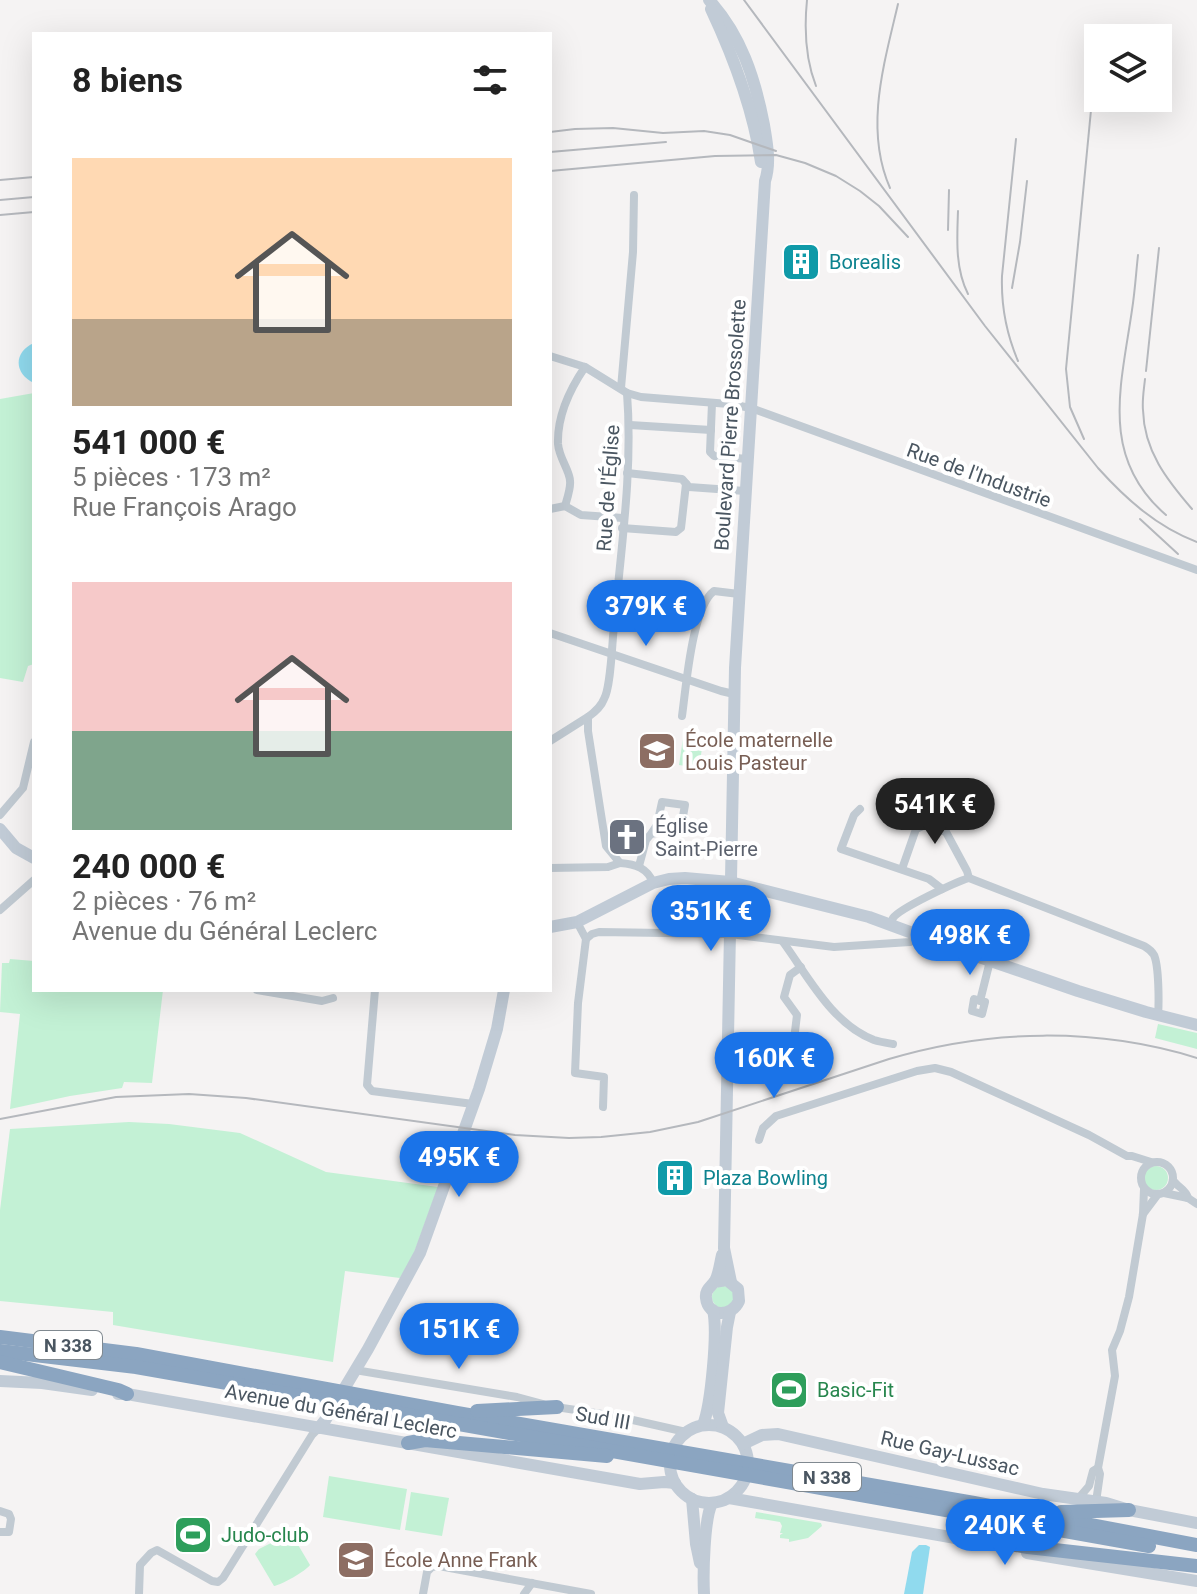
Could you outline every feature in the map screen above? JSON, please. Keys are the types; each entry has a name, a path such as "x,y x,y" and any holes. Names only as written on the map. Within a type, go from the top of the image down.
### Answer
{"highway":[{"name":"Sud III","path":"0,1337 136,1354 1197,1545"},
{"name":"Sud III","path":"0,1351 136,1367 1197,1555"},
{"path":"0,1362 127,1394"},
{"path":"457,1413 557,1407"},
{"path":"408,1443 425,1440 592,1456 646,1456"},
{"path":"974,1503 1070,1513 1129,1510"},
{"path":"961,1539 974,1538 1197,1566"}],"main road":[{"name":"Boulevard Pierre Brossolette","path":"708,0 723,16 745,55 765,181 734,694 724,1248 731,1282"},
{"path":"0,829 16,848 32,857"},
{"path":"552,927 577,922 653,883 685,878 730,882 825,904 1078,991 1197,1025"},
{"path":"319,1428 420,1253 497,1030 504,992"},
{"name":"Boulevard Pierre Brossolette","path":"714,1282 724,1248"},
{"path":"703,1425 715,1336 713,1310 706,1296 714,1282 723,1279 731,1282 738,1289 740,1297 736,1307 723,1313 713,1310"},
{"path":"723,1427 718,1413 730,1312"},
{"name":"Avenue du Général Leclerc","path":"0,1381 127,1394 640,1484 673,1478"},
{"path":"703,1425 723,1427 734,1434 745,1449 748,1468 741,1487 729,1498 712,1503 692,1499 683,1493 673,1478 670,1456 676,1442 686,1432 703,1425"},
{"name":"Rue Gay-Lussac","path":"745,1449 762,1435 778,1434 1076,1500 1106,1503 1197,1523"},
{"path":"729,1498 1046,1557 1197,1581"},
{"path":"692,1499 696,1544 703,1575"},
{"path":"704,1594 707,1516 712,1503"}],"street":[{"name":"Rue de l'Église","path":"588,717 606,697 623,523 630,425 624,390 634,195"},
{"path":"552,357 585,367 624,390"},
{"path":"565,506 570,480 558,445 560,426 569,395 585,367"},
{"name":"Rue de l'Industrie","path":"624,390 641,397 751,408 1197,570"},
{"path":"712,403 710,452 714,456 747,459"},
{"path":"630,425 711,430"},
{"path":"627,473 682,479 689,487 745,491"},
{"path":"552,509 565,506 581,515 676,532 681,528 686,484"},
{"path":"682,716 694,633 708,595 714,591 739,594"},
{"path":"552,634 734,694"},
{"path":"552,740 588,717"},
{"path":"588,717 606,846 620,863"},
{"path":"0,815 23,788 32,750"},
{"path":"23,788 32,791"},
{"path":"639,866 646,840 657,825 662,802 685,805 681,827 651,834"},
{"path":"860,809 854,815 841,849 929,879 942,889"},
{"path":"902,869 916,829 925,825 946,832 969,878"},
{"path":"552,868 608,867 620,863 639,866 650,874 653,883"},
{"path":"891,925 892,919 902,911 969,878 1150,950 1155,960 1158,1016"},
{"path":"0,910 32,882"},
{"path":"577,922 586,939 578,1003 575,1073 604,1077 603,1107"},
{"path":"586,939 599,932 730,934 834,947 910,942 917,934"},
{"path":"783,942 841,1018 873,1039 893,1044"},
{"path":"980,1001 990,961"},
{"path":"778,1056 792,1056 797,1015 784,997 790,975 801,967"},
{"path":"269,992 322,1001 333,998"},
{"path":"375,992 369,1088 372,1091 473,1104"},
{"path":"759,1140 763,1128 771,1119 917,1071 935,1068 951,1072 1089,1135 1127,1156 1140,1174 1144,1189 1143,1214 1127,1306 1112,1350 1115,1376 1098,1468 1096,1502"},
{"path":"1127,1156 1167,1165 1176,1185 1187,1193 1188,1198"},
{"path":"1140,1174 1151,1162"},
{"path":"1143,1214 1173,1180"},
{"path":"1144,1189 1188,1198 1197,1204"},
{"path":"351,1375 517,1397 686,1432"},
{"path":"139,1594 140,1565 157,1550 212,1581 218,1582 223,1578 319,1428"},
{"path":"1076,1500 1084,1493 1093,1471 1098,1468"},
{"path":"0,1511 9,1514 11,1519 9,1532 0,1532"},
{"path":"423,1594 427,1572 439,1566 591,1594"},
{"path":"524,1594 532,1583"}],"green space":[{"path":"32,393 32,665 28,666 23,682 0,678 0,399"},
{"path":"684,732 704,735 699,768 679,765"},
{"path":"10,959 32,961 32,992 163,992 152,1083 124,1082 122,1088 10,1109 20,1014 0,1012 2,963 9,963"},
{"path":"1158,1024 1197,1033 1197,1049 1155,1038"},
{"path":"129,1122 240,1133 326,1172 438,1187 414,1253 400,1278 345,1271 333,1362 113,1325 113,1312 0,1301 0,1210 10,1129"},
{"path":"1156,1166 1164,1170 1168,1178 1164,1186 1156,1190 1148,1186 1144,1178 1148,1170"},
{"path":"723,1286 731,1289 734,1297 731,1305 723,1308 715,1305 712,1297 715,1289"},
{"path":"329,1476 407,1489 400,1530 323,1517"},
{"path":"411,1492 449,1498 442,1536 405,1530"},
{"path":"756,1512 821,1523 822,1526 808,1538 789,1542 789,1539 780,1538 783,1533 780,1533 780,1522 755,1518"},
{"path":"291,1533 310,1565 274,1586 255,1554"}],"water":[{"path":"32,344 32,382 23,374 19,363 19,357"},
{"path":"919,1545 930,1547 923,1594 904,1594 912,1552"}],"railway":[{"path":"744,0 985,326 1098,468 1143,511 1197,542"},
{"path":"807,0 806,44 816,86"},
{"path":"890,188 882,166 877,120 882,73 898,4"},
{"path":"1084,439 1070,407 1066,369 1091,112"},
{"path":"552,132 613,128 663,133 704,131 730,135 776,151"},
{"path":"1016,139 1002,287 1007,330 1018,361"},
{"path":"552,152 666,142"},
{"path":"552,171 715,156 776,155 836,176 879,206 908,237"},
{"path":"0,180 32,177"},
{"path":"1012,288 1027,181"},
{"path":"948,230 949,190"},
{"path":"0,200 32,197"},
{"path":"958,211 959,264 968,294"},
{"path":"0,215 32,212"},
{"path":"1146,371 1159,248"},
{"path":"1138,255 1120,393 1120,419 1123,445 1131,469 1145,493 1166,515"},
{"path":"1145,379 1144,425 1152,452 1192,509"},
{"path":"1140,519 1178,554"},
{"path":"0,1119 116,1097 189,1094 246,1098 515,1135 601,1137 650,1132 698,1122 889,1059 965,1042 1004,1037 1082,1037 1121,1041 1197,1058"}],"place":[{"name":"Borealis","path":"801,262"},
{"name":"École maternelle Louis Pasteur","path":"657,751"},
{"name":"Église Saint-Pierre","path":"627,837"},
{"name":"Plaza Bowling","path":"675,1178"},
{"name":"Basic-Fit","path":"789,1390"},
{"name":"Judo-club","path":"193,1535"},
{"name":"École Anne Frank","path":"356,1560"}]}
